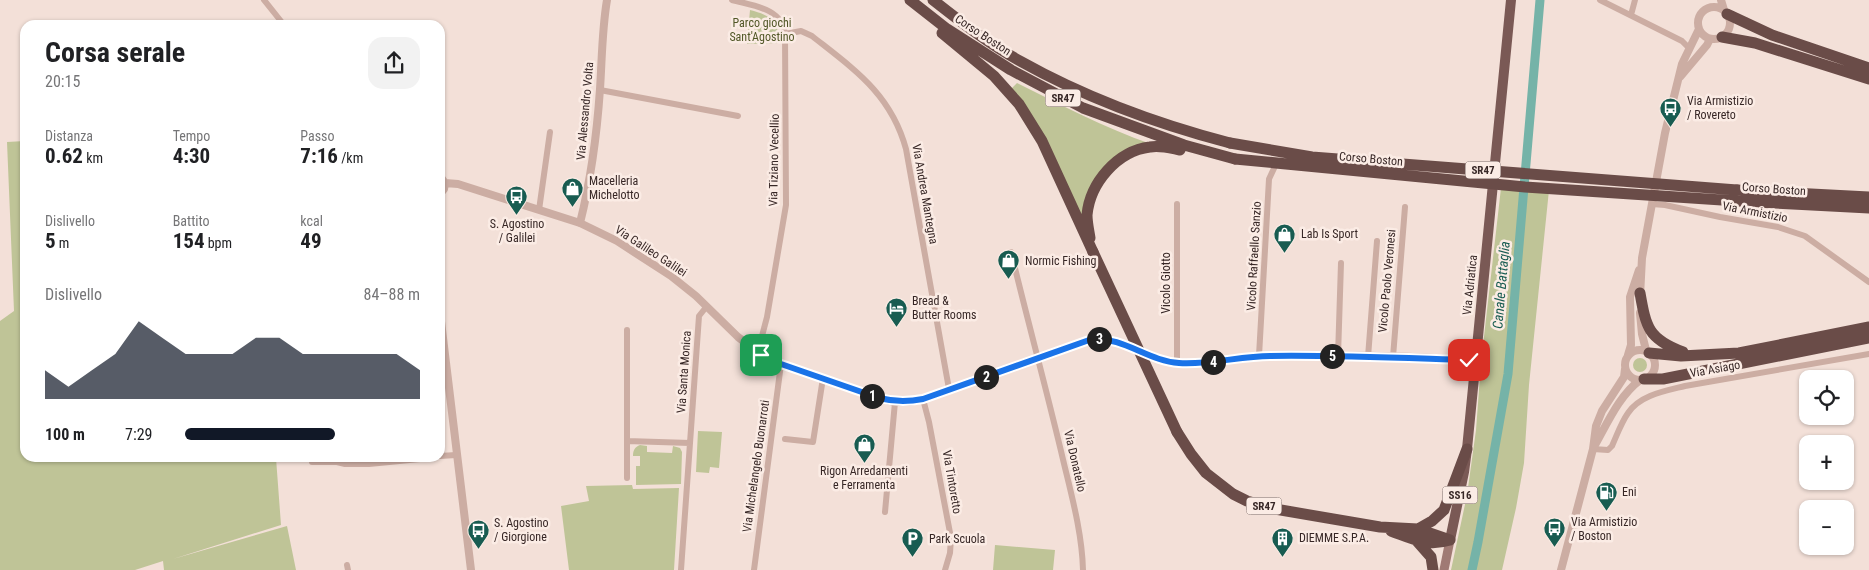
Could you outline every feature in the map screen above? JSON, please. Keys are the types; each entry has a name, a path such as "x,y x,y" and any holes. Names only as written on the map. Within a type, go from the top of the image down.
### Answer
{"highway":[{"name":"SR47","path":"903,0 994,76 1019,104 1042,141 1177,432 1206,473 1233,494 1247,501 1275,509 1450,540"},
{"name":"Corso Boston","path":"910,0 947,29 1003,65 1083,108 1184,145 1235,159 1525,187 1737,195 1869,197"},
{"name":"Corso Boston","path":"932,0 967,27 1020,61 1087,94 1181,130 1230,143 1312,157 1737,195 1797,205 1869,208"},
{"path":"1726,12 1772,35 1869,68"},
{"path":"1716,38 1755,43 1869,79"},
{"name":"SR47","path":"1093,252 1087,217 1090,198 1104,173 1124,155 1149,147 1166,147 1206,157 1235,159"},
{"path":"1832,195 1840,191 1869,192"},
{"path":"1797,205 1836,213 1869,216"},
{"path":"1640,293 1644,316 1654,336 1666,346 1694,356"},
{"path":"1648,352 1680,356 1739,353 1869,327"},
{"path":"1642,380 1663,379 1869,338"},
{"path":"1432,570 1431,557 1417,534 1444,510 1467,449"}],"main road":[{"name":"Via Adriatica","path":"1444,570 1467,449 1511,0"}],"street":[{"path":"264,0 280,20"},
{"name":"Via Alessandro Volta","path":"580,223 587,197 600,90 602,38 607,0"},
{"name":"Via Tiziano Vecellio","path":"732,0 773,12 783,24 785,34 786,205 767,317 762,336 753,350"},
{"path":"1600,0 1682,41 1689,48"},
{"path":"1631,15 1635,0"},
{"path":"1561,570 1593,449 1596,426 1602,411 1624,377 1625,359 1628,355 1632,337 1630,297 1642,258 1665,133 1682,64 1699,29 1699,19 1707,0"},
{"path":"1679,78 1707,46 1729,30 1730,19 1721,0"},
{"path":"1704,10 1714,7 1726,12"},
{"path":"1699,29 1702,34 1716,38"},
{"name":"Via Andrea Mantegna","path":"785,34 801,31 812,36 873,87 889,107 897,122 906,149 949,389"},
{"path":"600,90 738,116"},
{"path":"540,210 550,132"},
{"name":"Vicolo Raffaello Sanzio","path":"1259,356 1270,179 1278,159"},
{"name":"Via Galileo Galilei","path":"445,181 580,223 617,241 671,276 707,306 753,350 781,364 870,395 896,402 923,399 1078,343 1102,338 1125,344 1160,360 1177,363 1209,362 1259,356 1393,357 1475,361"},
{"name":"Vicolo Giotto","path":"1177,204 1177,363"},
{"name":"Via Armistizio","path":"1652,204 1665,204 1720,217 1778,227 1805,236 1869,282"},
{"name":"Vicolo Paolo Veronesi","path":"1393,357 1405,207"},
{"name":"Vicolo Paolo Veronesi","path":"1368,357 1376,241"},
{"path":"1011,252 1037,358"},
{"path":"1593,449 1614,410 1632,386 1651,375 1655,368 1654,360 1648,352 1641,324 1642,258"},
{"path":"1338,356 1341,263"},
{"name":"Via Santa Monica","path":"681,570 699,316 707,306"},
{"path":"627,330 627,478"},
{"path":"1628,355 1636,350 1648,352"},
{"name":"Via Asiago","path":"1593,449 1608,450 1612,446 1628,412 1641,401 1658,393 1685,386 1869,354"},
{"path":"445,357 471,570"},
{"name":"Via Donatello","path":"1037,358 1072,497 1081,544 1083,570"},
{"name":"Via Michelangelo Buonarroti","path":"754,570 781,364"},
{"path":"1625,369 1632,378 1642,380"},
{"path":"786,439 813,442 823,378"},
{"name":"Via Tintoretto","path":"923,399 930,422 951,538 950,553 945,570"},
{"path":"885,512 896,402"},
{"path":"627,441 690,443"},
{"path":"445,456 456,455"},
{"path":"341,462 345,464 369,464 389,462"}],"green space":[{"name":"Parco giochi Sant'Agostino","path":"750,10 763,14 772,20 779,35 779,43 747,44"},
{"path":"1017,83 1067,108 1151,144 1125,152 1111,160 1101,170 1095,181 1090,207 1092,250 1011,89"},
{"path":"20,141 20,462 276,462 281,525 173,559 287,526 296,570 164,570 163,561 135,570 0,570 0,321 14,311 7,142"},
{"path":"1501,188 1549,190 1529,385 1524,463 1502,570 1451,570 1467,495 1476,430 1481,363"},
{"path":"1637,358 1643,358 1647,365 1643,372 1637,372 1633,368 1633,362"},
{"path":"698,431 722,432 719,468 710,467 709,473 696,472"},
{"path":"640,445 647,446 647,452 672,453 673,446 680,448 682,452 681,484 636,485 636,466 640,466 640,456 633,456 633,454"},
{"path":"632,485 633,489 679,488 674,570 569,570 561,506 589,501 586,486"},
{"path":"995,545 1055,550 1053,570 993,570"}],"waterway":[{"name":"Canale Battaglia","path":"1472,570 1508,374 1540,0"}],"place":[{"name":"Via Armistizio / Rovereto","path":"1671,127"},
{"name":"Macelleria Michelotto","path":"573,207"},
{"name":"S. Agostino / Galilei","path":"517,216"},
{"name":"Lab Is Sport","path":"1285,253"},
{"name":"Normic Fishing","path":"1009,280"},
{"name":"Bread & Butter Rooms","path":"896,327"},
{"name":"Rigon Arredamenti e Ferramenta","path":"864,463"},
{"name":"Eni","path":"1606,511"},
{"name":"Via Armistizio / Boston","path":"1555,548"},
{"name":"S. Agostino / Giorgione","path":"478,549"},
{"name":"DIEMME S.P.A.","path":"1283,557"},
{"name":"Park Scuola","path":"913,558"}],"route":[{"path":"761,355 781,364 879,398 896,402 923,399 1001,372 1062,348 1102,338 1125,344 1160,360 1177,363 1209,362 1259,356 1469,360"}]}
